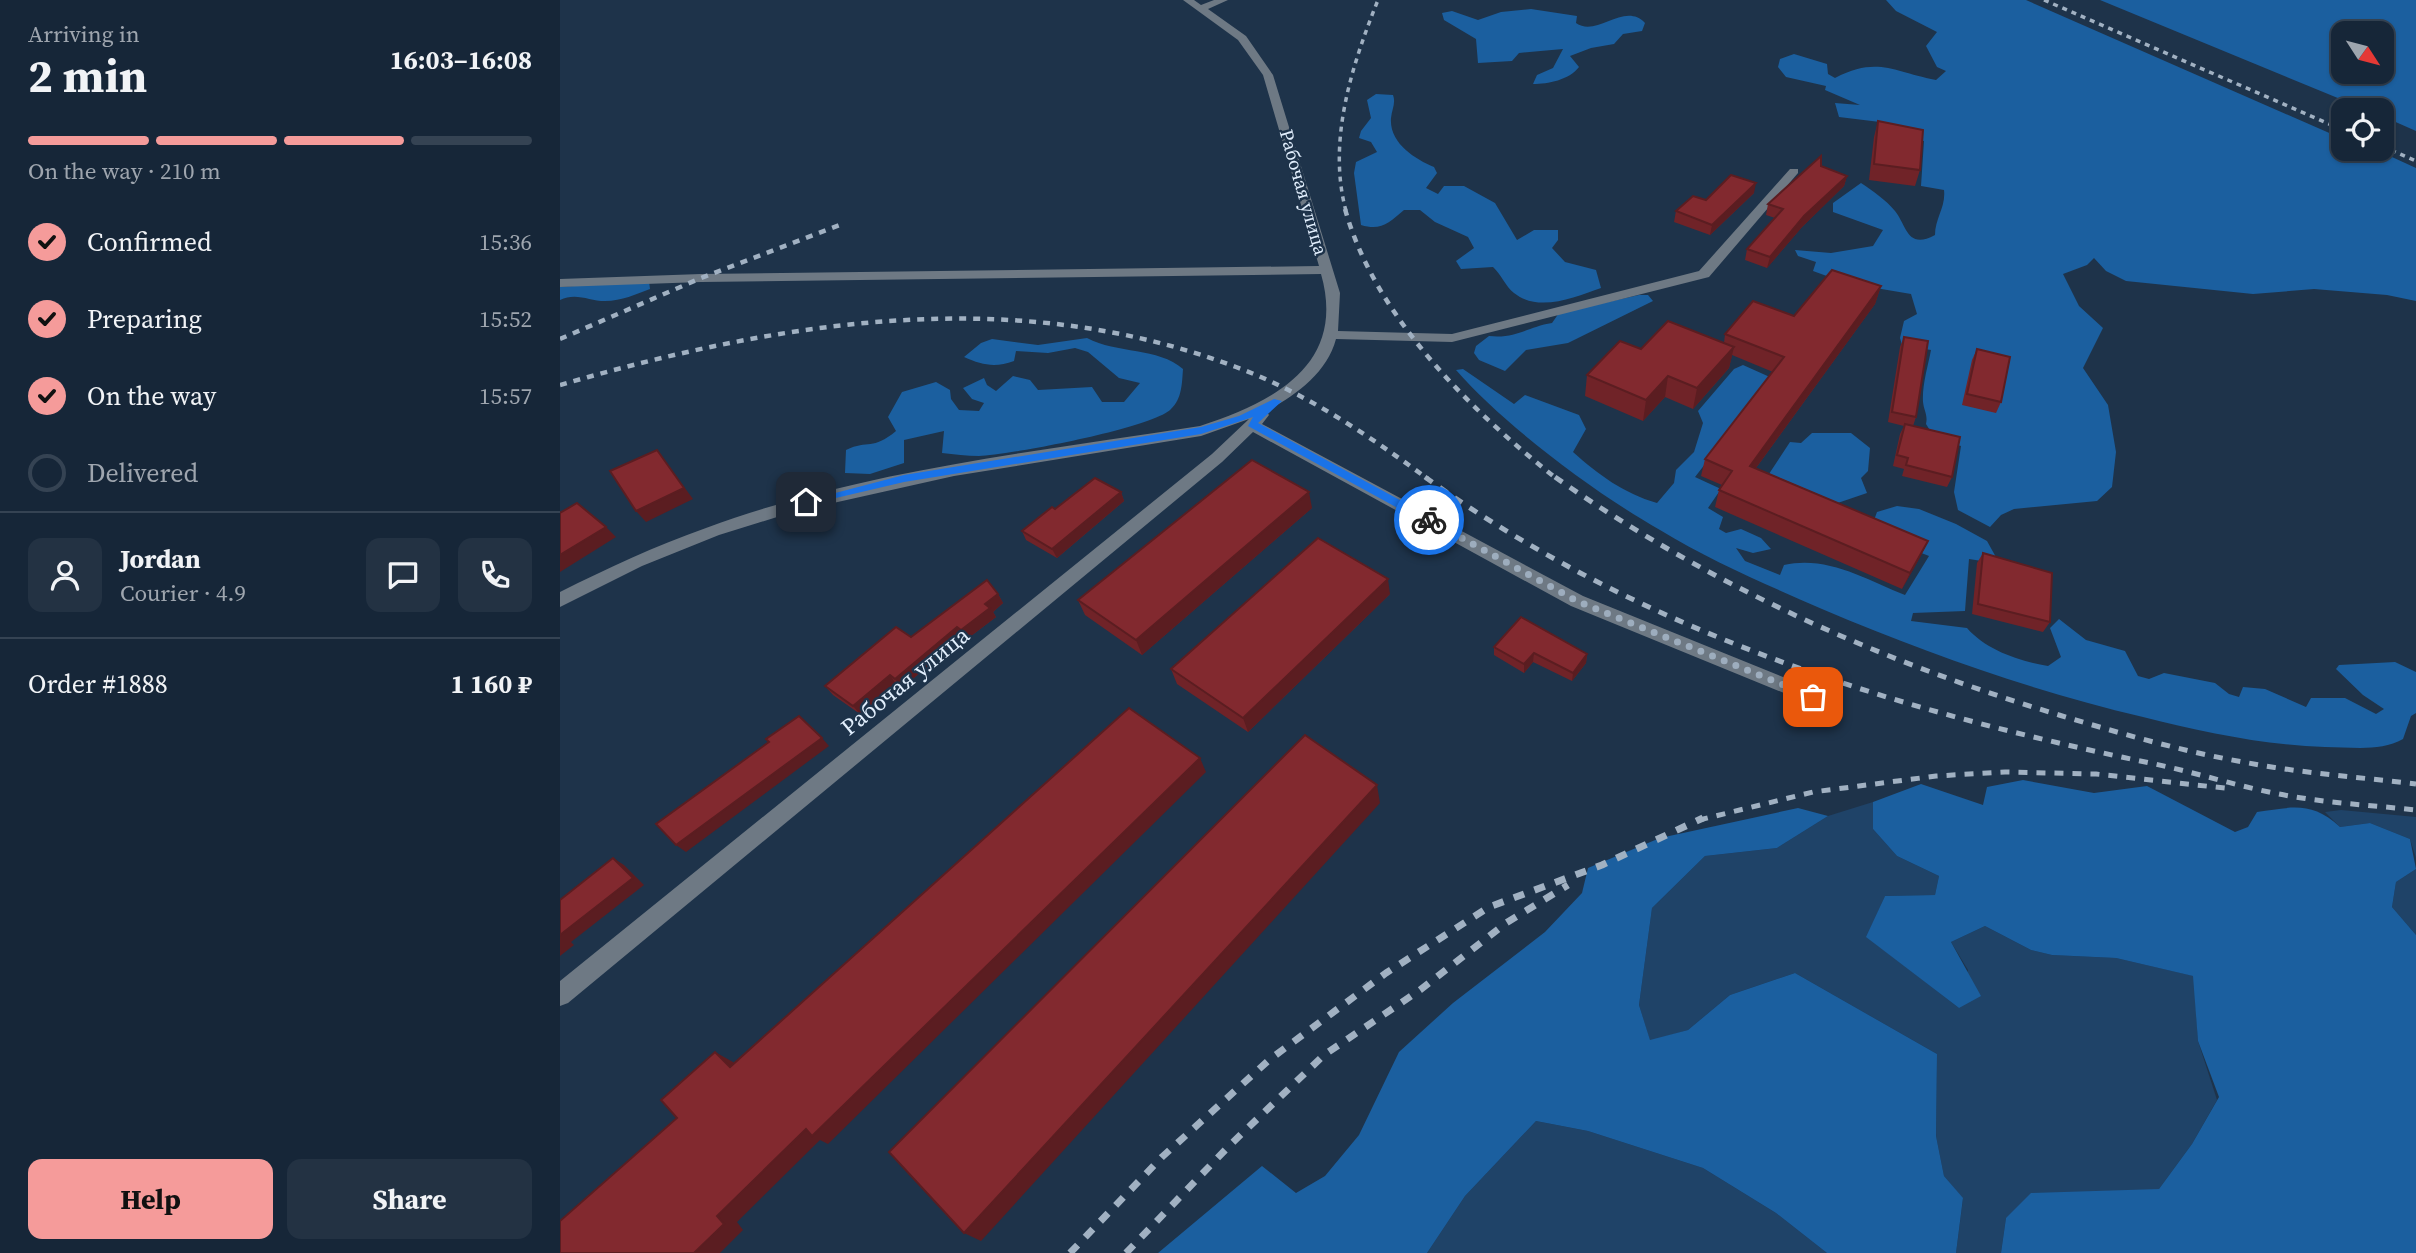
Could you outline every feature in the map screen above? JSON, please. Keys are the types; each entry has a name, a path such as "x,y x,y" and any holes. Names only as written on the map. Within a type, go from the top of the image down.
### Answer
{"street":[{"name":"Рабочая улица","path":"560,995 1217,458 1311,370 1325,352 1333,335 1336,316 1326,270 1268,75 1242,38 1188,0"},
{"path":"1202,8 1223,0"},
{"path":"1333,335 1452,338 1704,274 1794,170"},
{"path":"560,283 701,278 1326,270"},
{"name":"Рабочая улица","path":"560,600 652,552 806,502 904,478 1201,431 1242,418 1278,401"},
{"path":"1251,424 1577,601 1813,697"}],"shaded area":[{"path":"1886,0 2026,0 2331,134 2331,161 2394,161 2394,158 2416,168 2416,301 2387,295 2314,289 2253,294 2126,281 2106,271 2094,258 2087,265 2063,274 2079,306 2103,328 2083,368 2108,405 2116,452 2112,487 2097,501 2014,509 2001,515 1990,527 1958,510 1954,492 1961,446 1936,440 1926,424 1923,396 1931,350 1902,345 1900,338 1904,321 1917,314 1911,294 1846,283 1813,271 1816,262 1798,256 1795,250 1831,253 1873,246 1883,230 1833,212 1833,203 1861,183 1891,207 1913,238 1919,240 1935,235 1944,190 1921,186 1924,141 1903,139 1880,122 1839,117 1835,103 1860,105 1825,90 1826,86 1786,77 1778,67 1780,59 1794,54 1827,64 1828,74 1835,78 1850,71 1875,67 1936,80 1946,71 1937,67 1926,46 1937,32 1896,11"},
{"path":"2100,0 2416,0 2416,131 2394,121 2394,98 2338,98"},
{"path":"1531,9 1577,16 1576,23 1584,26 1628,16 1637,17 1645,23 1642,31 1623,34 1614,44 1591,48 1570,56 1579,67 1570,75 1552,82 1533,84 1537,75 1553,68 1563,49 1519,53 1512,61 1478,63 1476,39 1444,20 1442,13 1452,11 1478,20 1501,12"},
{"path":"1376,94 1393,95 1391,127 1394,135 1412,155 1434,167 1437,173 1426,188 1438,194 1444,186 1464,186 1495,203 1517,240 1534,230 1558,230 1558,240 1552,248 1565,262 1596,270 1601,288 1557,301 1534,302 1514,293 1493,267 1461,269 1456,261 1474,248 1468,237 1435,222 1420,210 1404,210 1379,226 1361,225 1354,173 1356,162 1377,152 1371,142 1359,138 1371,118 1367,100"},
{"path":"649,281 650,289 617,300 599,301 572,297 560,300 560,287"},
{"path":"1648,295 1653,301 1568,343 1526,350 1505,371 1479,360 1474,353 1476,346 1489,336 1514,334 1552,323 1559,313"},
{"path":"1087,338 1162,357 1183,369 1181,391 1175,405 1159,416 1110,432 1048,446 995,454 974,456 942,453 944,431 904,440 904,463 870,474 845,473 846,450 876,443 896,431 888,417 902,392 936,382 950,390 951,399 959,410 979,411 984,403 972,399 963,388 984,378 987,385 996,391 1013,376 1030,380 1038,390 1092,387 1102,402 1124,402 1140,383 1119,378 1088,352 1075,348 1048,353 1016,351 1014,361 995,365 964,357 981,343 992,339 1038,345"},
{"path":"1743,365 1772,378 1695,477 1721,489 1708,508 1723,517 1719,529 1726,533 1741,529 1761,538 1771,549 1753,553 1736,548 1745,561 1780,575 1784,565 1815,563 1830,566 1905,595 1929,556 1876,535 1873,523 1877,512 1897,506 1919,509 1956,524 1987,541 1997,559 1988,562 1969,559 1965,611 1913,613 1911,621 1967,628 1993,648 2048,666 2061,657 2050,628 2059,619 2086,640 2125,651 2138,676 2149,679 2164,673 2215,683 2229,694 2239,697 2243,687 2265,689 2306,707 2311,698 2345,698 2376,714 2384,709 2363,695 2336,669 2339,665 2395,662 2416,672 2416,713 2411,716 2403,739 2385,746 2355,748 2279,744 2211,733 2061,695 1900,641 1739,572 1635,515 1552,457 1499,413 1456,370 1463,369 1514,404 1525,395 1579,415 1586,429 1573,452 1612,482 1657,503 1674,483 1676,470 1694,452 1703,423 1698,411 1734,369"},
{"path":"1812,433 1851,433 1870,448 1868,471 1861,478 1867,493 1823,508 1763,483 1790,442 1801,443"},
{"path":"2023,780 2094,793 2147,786 2235,832 2248,827 2257,812 2301,808 2320,813 2340,827 2370,823 2410,839 2416,869 2396,882 2392,907 2416,935 2416,1253 2001,1253 2006,1218 2031,1193 2159,1189 2192,1144 2219,1097 2198,1041 2193,976 2116,958 2052,955 2031,950 1985,926 1951,942 1981,996 1959,1008 1866,937 1885,896 1935,895 1939,876 1897,856 1873,829 1873,802 1921,784 1983,805 1987,787"},
{"path":"1873,802 1873,829 1897,856 1939,876 1935,895 1885,896 1867,937 1959,1008 1968,970 1951,942 1985,926 2031,950 2052,955 2116,958 2194,976 2198,1041 2217,1100 2192,1144 2159,1189 2006,1218 2001,1253 1956,1253 1963,1199 1944,1176 1936,1136 1937,1054 1795,973 1730,995 1688,1030 1650,1041 1639,1005 1652,908 1705,856 1777,848 1828,816"},
{"path":"1798,808 1828,816 1777,848 1705,856 1652,908 1639,1005 1650,1040 1688,1030 1730,995 1795,973 1937,1054 1936,1136 1944,1176 1963,1198 1956,1253 1827,1253 1776,1213 1703,1168 1588,1131 1536,1121 1465,1196 1427,1253 1158,1253 1262,1166 1296,1193 1325,1176 1359,1135 1399,1052 1453,1003 1545,932 1582,893 1588,868 1660,838"},
{"path":"2341,810 2416,817 2416,858 2410,839 2370,823 2340,827 2325,812"},
{"path":"2416,869 2416,935 2392,907 2396,882"},
{"path":"1536,1121 1588,1131 1703,1168 1776,1213 1827,1253 1427,1253 1465,1196"}],"building":[{"path":"1878,121 1923,130 1920,170 1874,164"},
{"path":"1821,156 1821,166 1847,176 1804,216 1770,257 1747,249 1783,209 1768,204"},
{"path":"1731,175 1756,183 1712,225 1676,211 1693,196 1706,200"},
{"path":"1832,270 1881,286 1750,466 1928,541 1910,573 1719,490 1732,471 1705,459 1784,357 1725,334 1753,301 1794,316"},
{"path":"1668,321 1734,347 1697,388 1668,376 1646,400 1587,375 1620,341 1641,349"},
{"path":"1904,337 1928,341 1916,417 1892,412"},
{"path":"1977,349 2010,357 2001,402 1967,394"},
{"path":"1905,424 1960,437 1952,477 1906,465 1908,458 1897,455"},
{"path":"657,450 684,488 636,511 610,471"},
{"path":"1252,460 1309,492 1136,640 1078,600"},
{"path":"1095,478 1121,492 1052,549 1022,531 1052,507 1055,509"},
{"path":"577,503 606,527 560,555 560,513"},
{"path":"1318,538 1388,579 1243,718 1171,669"},
{"path":"1983,553 2052,573 2050,622 1978,604"},
{"path":"987,580 998,594 985,604 990,608 961,630 957,627 895,679 890,675 853,706 825,686 896,627 911,637"},
{"path":"1521,617 1587,654 1573,673 1534,653 1524,664 1494,647"},
{"path":"1129,708 1200,758 812,1136 806,1129 717,1216 724,1224 694,1253 560,1253 560,1221 677,1118 661,1100 715,1052 730,1067"},
{"path":"799,716 822,738 676,845 656,824 769,742 766,739"},
{"path":"1305,735 1377,785 964,1233 889,1152"},
{"path":"613,858 633,878 560,935 560,900"}],"railway":[{"path":"1346,211 1339,158 1345,104 1359,51 1378,0"},
{"path":"2044,0 2331,125"},
{"path":"2394,151 2416,161"},
{"path":"1345,209 1359,249 1379,287 1430,359 1492,423 1557,479"},
{"path":"560,339 701,278 845,223"},
{"path":"560,385 728,343 813,329 898,320 983,319 1068,325 1152,341 1262,377 1336,416 1428,479"},
{"path":"1555,477 1613,516 1735,586 1861,644 1992,694 2197,753 2286,769 2416,784"},
{"path":"1428,479 1508,532 1594,580 1683,622 1774,659 1867,691 1962,719 2263,791 2313,800 2416,810"},
{"path":"1699,820 1813,792 1936,776 2005,772 2096,774 2233,789"},
{"path":"1070,1253 1162,1157 1269,1060 1386,973 1489,907 1602,865 1703,818"},
{"path":"1126,1253 1230,1145 1324,1055 1420,990 1506,923 1568,885"}],"way so far":[{"path":"1429,520 1577,601 1813,697"}],"route":[{"path":"806,502 904,478 1201,431 1242,418 1278,401 1251,424 1429,520"}]}
